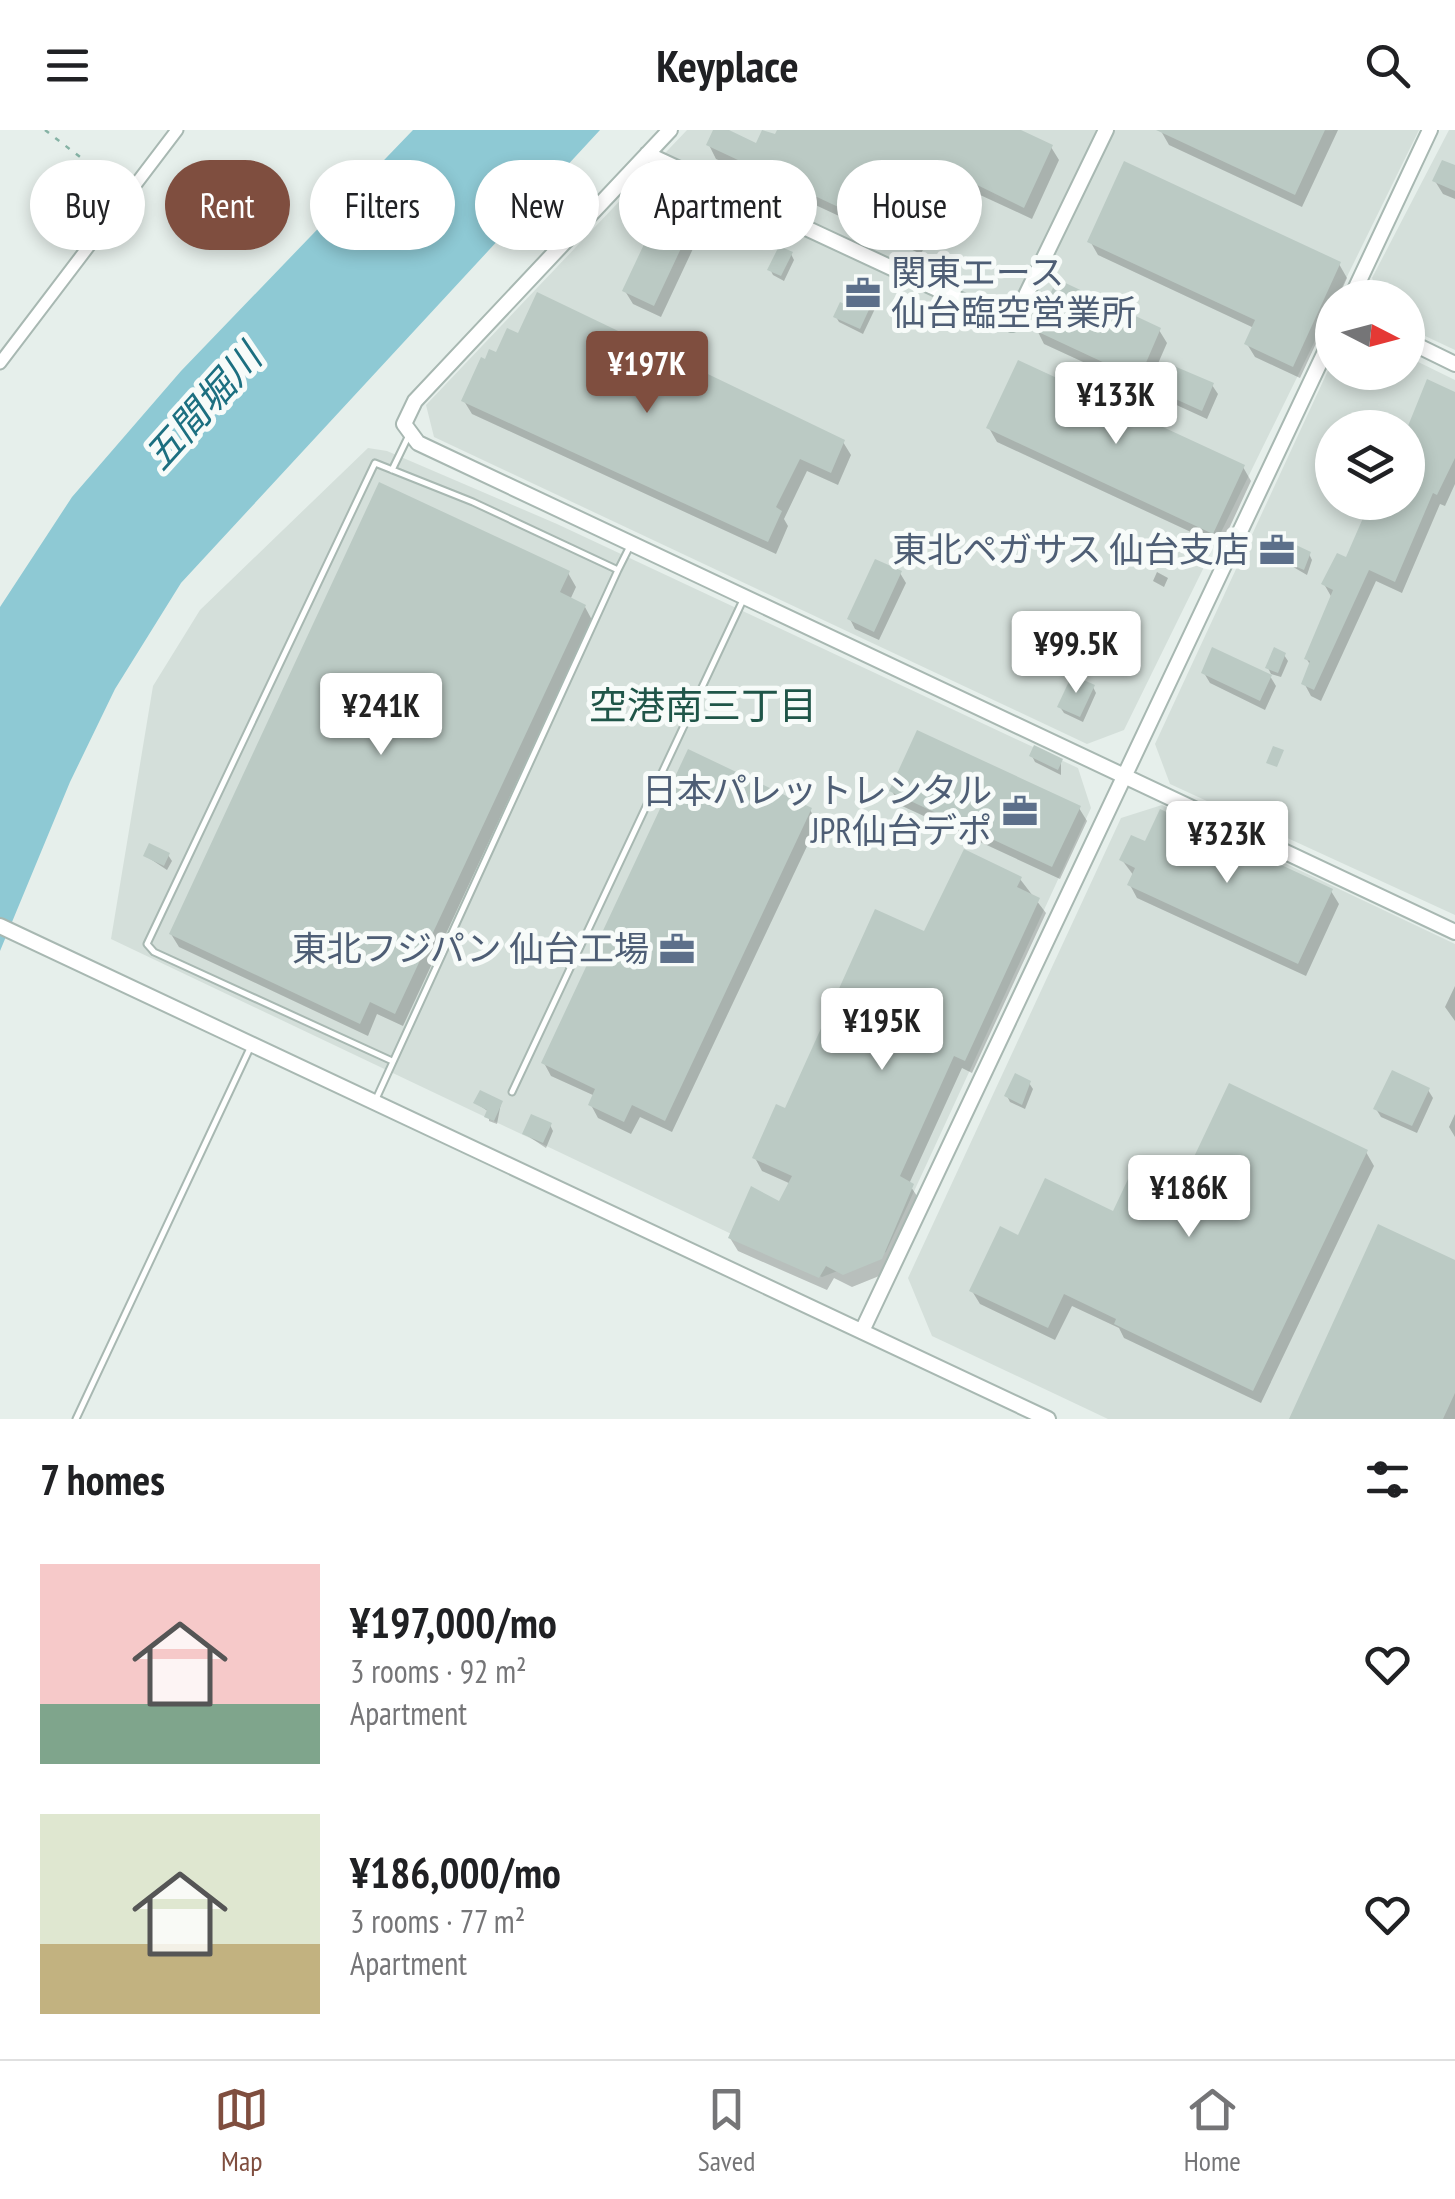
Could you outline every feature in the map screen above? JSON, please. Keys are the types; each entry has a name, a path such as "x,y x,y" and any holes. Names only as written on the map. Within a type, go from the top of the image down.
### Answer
{"street":[{"path":"145,172 177,130"},
{"path":"670,130 414,401 404,424 409,435 418,444 1455,932"},
{"path":"647,154 1012,324 1106,130"},
{"path":"1359,280 1430,130"},
{"path":"0,363 86,250"},
{"path":"1425,349 1455,364"},
{"path":"862,1331 1315,373"},
{"path":"0,926 1048,1419"}],"lane":[{"path":"392,470 409,435"},
{"path":"390,1060 154,952 147,944 375,463 473,502 618,570"},
{"path":"375,1102 390,1060 630,544"},
{"path":"512,1092 744,598"},
{"path":"76,1419 252,1044"}],"path":[{"path":"45,130 84,160"}],"shaded area":[{"path":"687,130 1419,130 1345,280 1315,280 1315,341 1124,730 1087,744 434,437 426,405 573,250 599,250 599,223 619,202 619,250 817,250 817,160 659,160"},
{"path":"1449,130 1455,130 1455,350 1425,336 1425,280 1372,278"},
{"path":"1425,365 1455,380 1455,915 1170,784 1155,744 1319,390 1425,390"},
{"path":"368,448 387,451 557,524 1078,768 1091,808 886,1252 822,1277 111,939 153,686 200,610"},
{"path":"1162,805 1455,944 1455,1419 1108,1419 932,1336 908,1278 1121,818"}],"water":[{"name":"五間堀川","path":"413,130 600,130 572,160 475,160 475,250 489,250 181,583 115,689 70,782 0,951 0,607 72,497 181,371 310,237 310,250 455,250 455,160 384,160"}],"building":[{"path":"713,130 729,130 756,143 762,130 775,134 777,130 1021,130 1053,145 1024,208 982,187 982,160 837,160 837,206 817,197 817,160 738,160 706,145"},
{"path":"1156,130 1325,130 1295,195"},
{"path":"1442,160 1455,165 1455,191 1432,181"},
{"path":"1124,161 1341,262 1333,280 1315,280 1315,319 1293,367 1244,344 1255,320 1087,242"},
{"path":"641,250 680,250 654,306 622,291"},
{"path":"777,250 793,252 781,276 767,270"},
{"path":"866,278 880,286 860,329 833,317 840,302 851,307"},
{"path":"1057,279 1161,328 1139,379 1034,330"},
{"path":"537,292 845,440 831,473 800,459 776,507 782,511 768,542 461,401 481,357 485,359 489,349 496,352 507,328 518,333"},
{"path":"1018,360 1245,465 1213,534 986,428"},
{"path":"1174,366 1214,383 1202,411 1162,393"},
{"path":"1427,379 1455,392 1455,458 1425,512 1425,410 1414,410"},
{"path":"379,482 570,571 560,592 586,605 395,1014 370,1002 360,1024 169,934"},
{"path":"1362,520 1421,520 1395,582 1369,570 1314,690 1301,684 1310,661 1304,659 1333,590 1321,584 1337,553 1346,557"},
{"path":"1281,538 1311,552 1304,570 1273,557"},
{"path":"875,559 902,571 874,632 847,619"},
{"path":"1212,647 1272,675 1260,701 1201,673"},
{"path":"1274,647 1286,653 1278,673 1265,668"},
{"path":"1072,675 1095,685 1080,717 1057,707"},
{"path":"917,730 1081,806 1052,867 889,791"},
{"path":"1034,745 1063,759 1058,770 1029,756"},
{"path":"1273,746 1284,750 1277,767 1266,763"},
{"path":"688,749 812,808 665,1121 632,1105 624,1122 588,1105 595,1089 541,1063"},
{"path":"1160,809 1333,889 1298,964 1127,885 1135,868 1119,860 1131,835 1145,841"},
{"path":"149,843 170,853 164,866 143,856"},
{"path":"964,849 1022,877 1017,887 1040,898 965,1061 954,1056 900,1176 914,1184 882,1259 843,1275 826,1266 819,1278 728,1238 751,1186 779,1201 792,1176 752,1158 776,1104 785,1108 875,909 924,931"},
{"path":"1392,1070 1430,1088 1412,1126 1373,1109"},
{"path":"1015,1073 1031,1081 1022,1105 1004,1096"},
{"path":"1229,1083 1368,1150 1253,1391 1114,1324 1116,1319 1064,1294 1048,1328 969,1291 1000,1226 1018,1235 1045,1178 1113,1211 1138,1158 1183,1180"},
{"path":"480,1090 503,1101 494,1121 484,1117 487,1110 473,1103"},
{"path":"531,1114 552,1123 543,1143 522,1134"},
{"path":"1378,1224 1455,1260 1455,1393 1443,1419 1289,1419"}],"place":[{"name":"関東エース 仙台臨空営業所","path":"863,293"},
{"name":"東北ペガサス 仙台支店","path":"1277,550"},
{"name":"日本パレットレンタル JPR仙台デポ","path":"1020,811"},
{"name":"東北フジパン 仙台工場","path":"677,949"}],"district":[{"name":"空港南三丁目","path":"703,706"}]}
